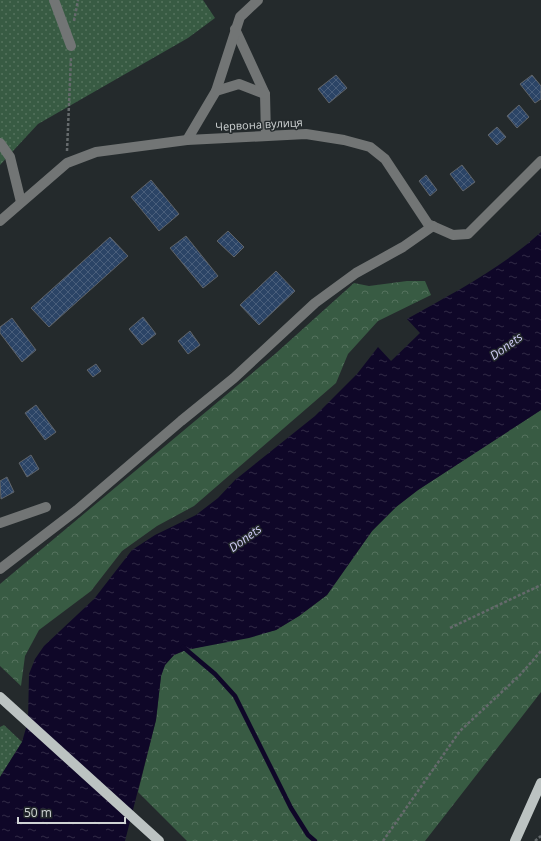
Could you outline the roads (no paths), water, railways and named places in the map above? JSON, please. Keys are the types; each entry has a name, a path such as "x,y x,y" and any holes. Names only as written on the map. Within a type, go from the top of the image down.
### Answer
{"main road":[{"path":"0,697 159,841"},
{"path":"515,841 541,783"}],"street":[{"path":"54,0 71,46"},
{"path":"187,140 216,91 240,17 258,0"},
{"path":"235,29 265,94 266,135"},
{"path":"216,91 239,84 265,94"},
{"name":"Червона вулиця","path":"0,221 20,202 67,163 96,152 187,140 306,134 344,140 370,147 384,159 428,224 453,235 468,234 541,161"},
{"path":"0,143 10,157 20,202"},
{"path":"0,569 77,510 234,378 315,303 356,273 402,247 433,226"},
{"path":"0,523 46,507"}],"water":[{"name":"Donets","path":"541,232 541,410 418,490 396,507 372,531 327,595 299,616 276,630 249,638 186,650 174,655 165,665 161,676 156,720 125,841 0,841 0,777 22,742 28,721 29,674 35,659 44,646 94,599 132,550 155,535 196,515 218,498 235,480 315,416 357,374 378,347 391,361 420,333 407,319 459,290 494,268"}],"waterway":[{"path":"183,647 215,674 235,696 291,808 308,835 315,841"}]}
